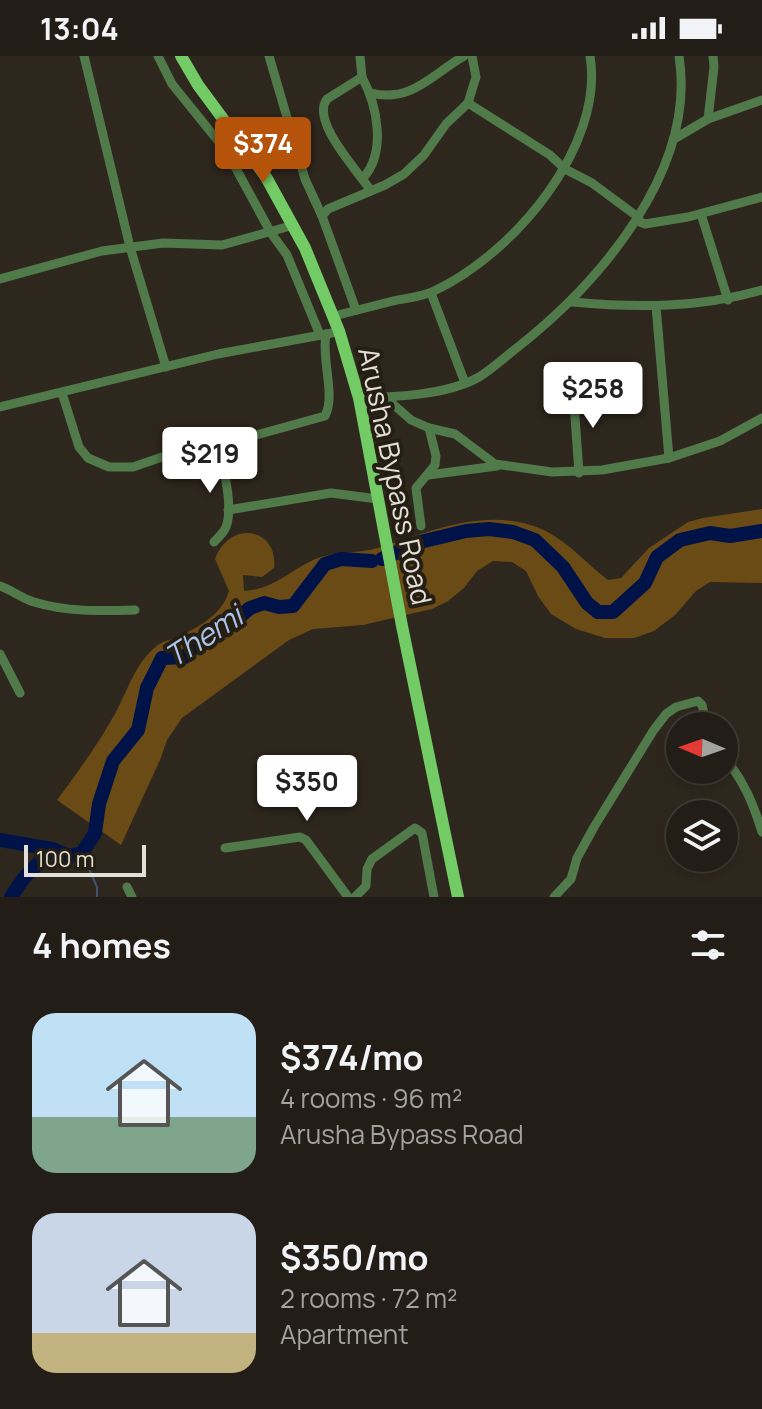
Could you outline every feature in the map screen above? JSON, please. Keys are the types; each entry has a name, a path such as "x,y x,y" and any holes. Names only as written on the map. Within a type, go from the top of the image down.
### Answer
{"main road":[{"name":"Arusha Bypass Road","path":"181,56 198,85 266,177 294,225 334,316 329,333 359,398 458,897"}],"street":[{"path":"84,56 130,247 166,367"},
{"path":"62,393 79,447 88,458 109,467 133,467 180,452 213,447 325,416 329,404 324,353 329,333 227,152 172,84 158,56"},
{"path":"269,56 305,179 322,216 356,310"},
{"path":"360,56 362,77 371,93 377,143 375,159 363,178"},
{"path":"371,93 395,96 413,91 464,56"},
{"path":"322,216 328,209 404,174 424,155 455,114 468,103 476,77 472,56"},
{"path":"334,316 431,293 495,252 545,197 565,169 584,123 591,72 590,56"},
{"path":"359,398 385,397 465,383 479,377 572,302 638,217 661,174 674,139 680,101 679,56"},
{"path":"708,119 713,56"},
{"path":"362,77 327,99 322,111 329,132 371,191"},
{"path":"674,139 708,119 762,100"},
{"path":"468,103 550,155 565,169 592,183 645,224 701,214 762,197"},
{"path":"701,214 728,300"},
{"path":"0,279 79,257 130,247 163,243 222,245 294,225"},
{"path":"572,302 656,306 728,300 762,290"},
{"path":"431,293 465,383"},
{"path":"656,306 669,458"},
{"path":"0,407 218,354 329,333"},
{"path":"573,389 579,473"},
{"path":"385,397 411,420 455,434 488,461 552,472 579,473 669,458 720,441 762,418"},
{"path":"421,526 416,488 435,465 436,456 429,428"},
{"path":"213,447 223,462 228,510 226,527 214,542"},
{"path":"427,475 504,465"},
{"path":"228,510 331,493 378,499"},
{"path":"0,586 19,597 56,607 135,610"},
{"path":"0,654 20,693"},
{"path":"669,712 685,703 698,701 704,712"},
{"path":"554,897 571,879 577,858 594,827 666,714"},
{"path":"738,774 762,832"},
{"path":"355,897 366,886 367,869 372,859 415,828 422,833 434,897"},
{"path":"225,848 300,837 306,840 348,897"}],"shaded area":[{"path":"762,509 762,583 710,582 696,591 675,615 654,631 634,638 605,638 576,629 551,614 526,571 512,562 493,561 477,571 464,588 448,601 432,609 363,625 313,629 289,640 182,718 167,740 121,845 57,800 103,735 144,659 160,644 200,625 215,614 226,600 229,591 215,559 231,538 242,534 261,537 274,554 274,568 262,577 243,575 244,591 271,584 317,558 372,549 442,528 484,520 504,520 546,531 608,580 621,578 649,548 688,522"}],"waterway":[{"name":"Themi","path":"382,559 420,542 466,531 489,529 513,532 535,540 563,567 587,603 598,612 613,612 645,583 657,557 680,540 710,533 730,536 762,531"},
{"name":"Themi","path":"0,840 52,849 69,856 82,853 95,833 99,804 113,761 138,730 147,688 162,658 185,657 210,630 232,623 250,608 264,603 279,607 293,606 325,564 341,559 372,561"},
{"path":"11,897 23,879 52,849"},
{"path":"82,853 97,887 97,897"}]}
